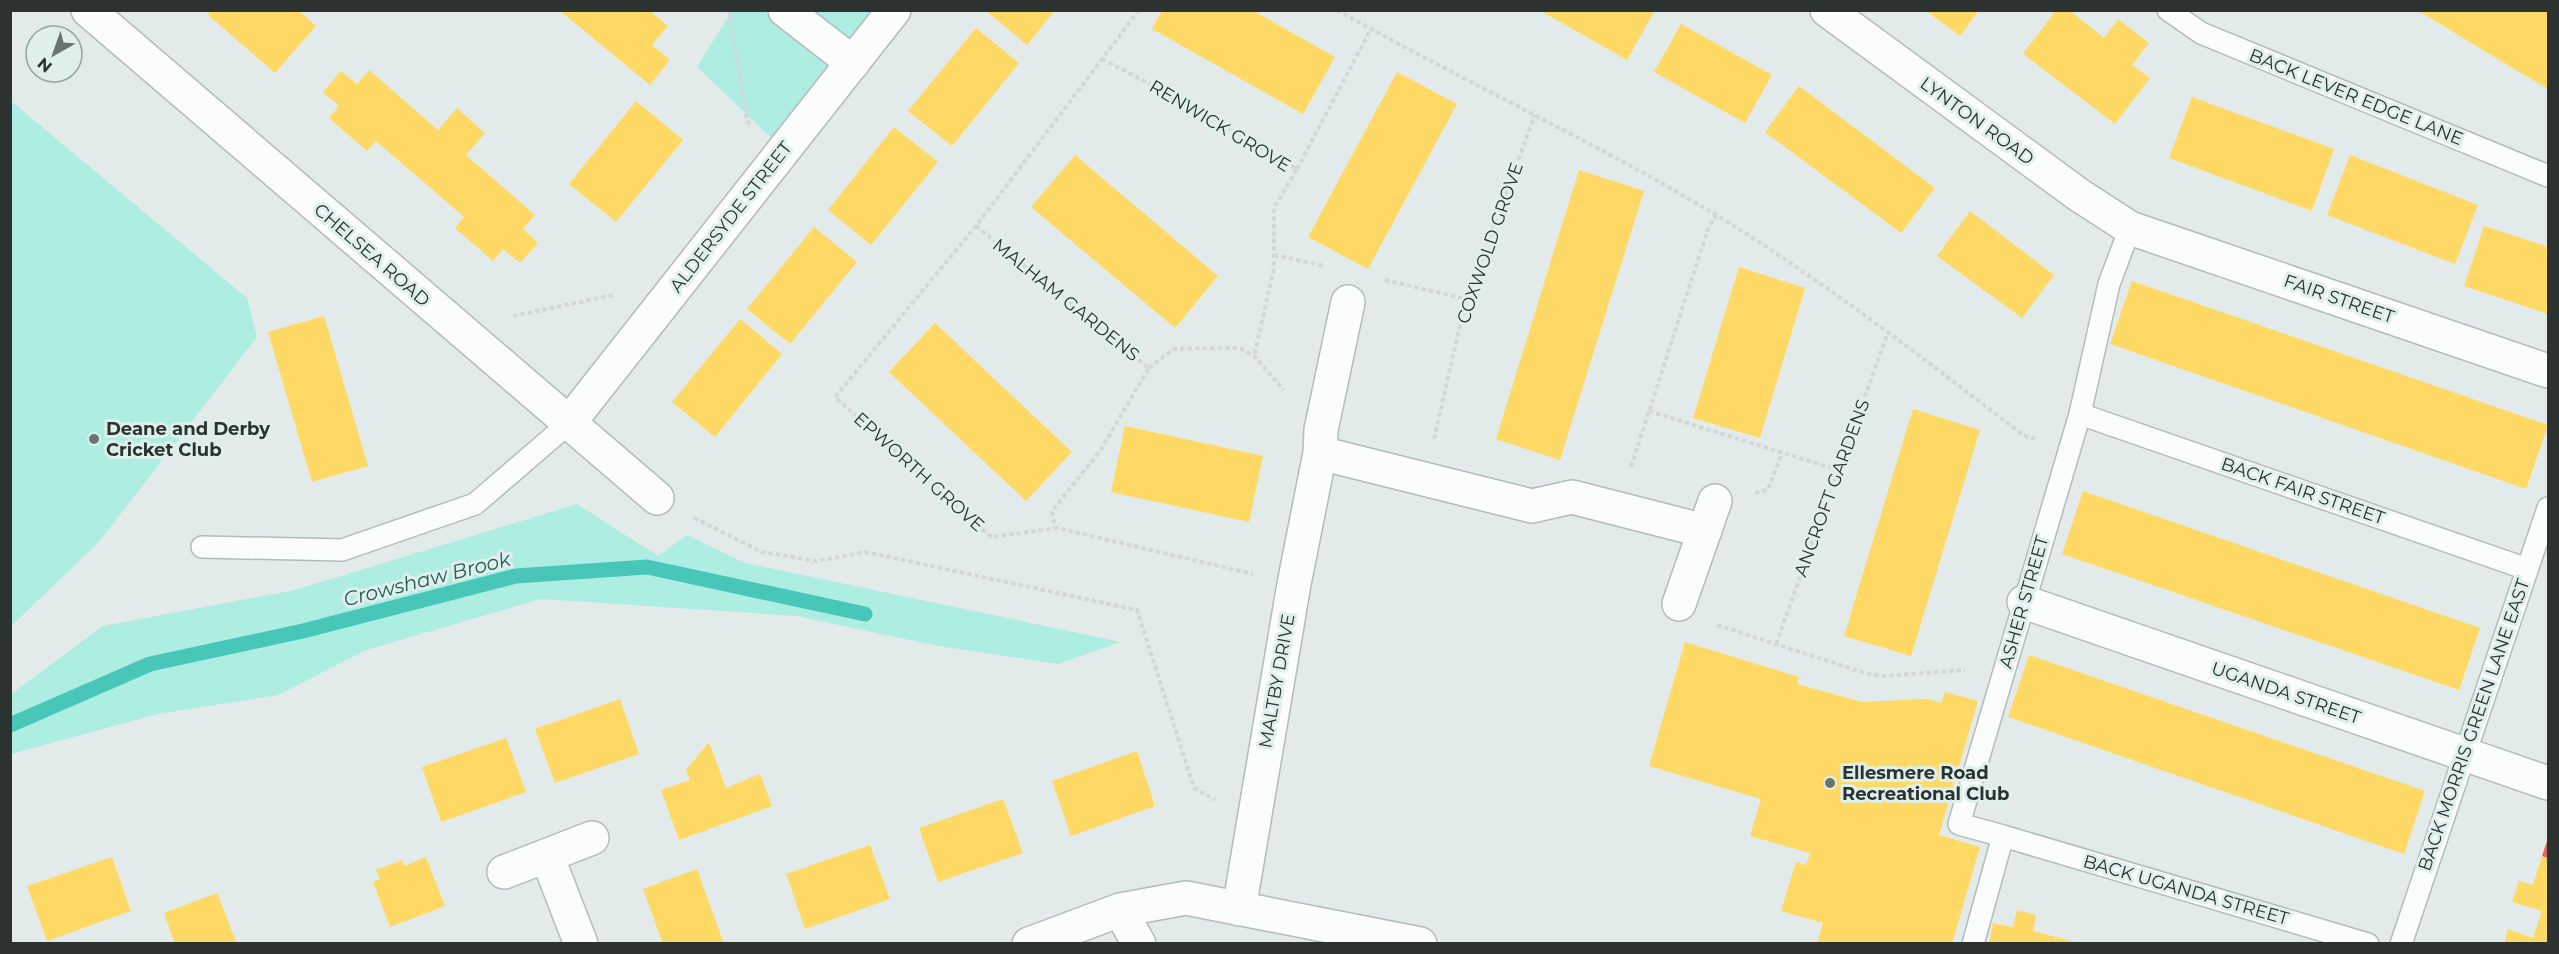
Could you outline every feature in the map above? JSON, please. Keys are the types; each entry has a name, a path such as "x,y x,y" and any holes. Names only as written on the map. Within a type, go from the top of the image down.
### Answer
{"street":[{"name":"CHELSEA ROAD","path":"88,10 478,347 657,498"},
{"path":"785,10 853,63"},
{"name":"ALDERSYDE STREET","path":"568,424 894,10"},
{"name":"LYNTON ROAD","path":"1828,11 2079,195 2130,228"},
{"name":"FAIR STREET","path":"2130,228 2548,371"},
{"name":"MALTBY DRIVE","path":"1239,909 1294,584 1348,302"},
{"path":"1321,442 1425,477 1532,506 1572,497 1617,510 1710,516 1679,604"},
{"name":"UGANDA STREET","path":"2024,602 2548,783"},
{"path":"504,872 592,838"},
{"path":"547,856 581,944"},
{"path":"1029,944 1120,910 1186,898 1420,944"},
{"path":"1120,910 1139,944"}],"lane":[{"name":"BACK LEVER EDGE LANE","path":"2168,10 2201,33 2548,176"},
{"name":"ASHER STREET","path":"2003,836 1959,824 2080,414 2109,284 2130,228"},
{"name":"BACK FAIR STREET","path":"2080,414 2527,569"},
{"path":"202,547 342,550 474,504 568,424"},
{"name":"BACK MORRIS GREEN LANE EAST","path":"2401,944 2548,508"},
{"path":"1973,944 2003,836"},
{"name":"BACK UGANDA STREET","path":"2003,836 2368,944"}],"path":[{"path":"729,10 747,122 784,150"},
{"path":"976,226 1139,10"},
{"path":"1337,10 1637,169 1716,215 1888,332 2023,435 2069,450"},
{"path":"1297,169 1371,30"},
{"name":"RENWICK GROVE","path":"1102,59 1198,110 1297,169 1274,208 1274,268 1254,356"},
{"name":"COXWOLD GROVE","path":"1425,477 1466,299 1535,115"},
{"path":"1617,510 1708,229 1716,215"},
{"name":"MALHAM GARDENS","path":"976,226 1149,368 1100,452 1052,511 1055,528"},
{"name":"EPWORTH GROVE","path":"976,226 835,397 991,537 1055,528 1294,584"},
{"path":"478,347 502,319 620,294 651,319"},
{"name":"ANCROFT GARDENS","path":"1776,644 1888,332"},
{"path":"1149,368 1174,349 1240,348 1254,356 1321,442"},
{"path":"1649,411 1838,470"},
{"path":"657,498 762,552 816,561 866,552 1137,610 1194,788 1253,820"},
{"path":"1679,604 1713,624 1868,674 1884,676 2005,667"}],"green space":[{"path":"732,11 894,11 784,150 697,67"},
{"name":"Deane and Derby Cricket Club","path":"11,101 247,298 257,337 99,542 11,626"},
{"path":"577,504 658,556 687,535 745,563 1121,642 1058,664 933,645 797,616 541,599 366,650 278,695 158,714 11,754 11,694 103,626 295,590"}],"building: Homes":[{"path":"212,10 299,10 316,26 275,73 208,15"},
{"path":"559,10 649,10 668,26 652,45 670,60 650,85"},
{"path":"985,10 1055,10 1027,45"},
{"path":"1162,10 1252,10 1335,57 1303,114 1152,29"},
{"path":"1539,10 1652,10 1654,12 1627,60"},
{"path":"1925,10 1979,10 1960,36"},
{"path":"2056,10 2069,10 2104,38 2118,19 2149,43 2132,65 2150,78 2115,124 2023,54"},
{"path":"2417,10 2548,10 2548,89 2514,69"},
{"path":"1681,24 1772,75 1745,123 1654,72"},
{"path":"976,28 1019,63 952,146 908,111"},
{"path":"369,70 438,130 457,108 485,133 466,155 535,215 523,229 538,243 520,263 503,249 493,261 455,228 464,217 376,141 367,151 329,118 339,106 323,92 341,71 357,84"},
{"path":"1397,72 1457,104 1368,269 1308,237"},
{"path":"1799,86 1935,188 1901,233 1765,132"},
{"path":"2192,97 2334,149 2312,211 2169,158"},
{"path":"636,101 683,140 616,222 569,184"},
{"path":"894,127 938,162 871,245 828,210"},
{"path":"1075,155 1218,276 1175,328 1031,207"},
{"path":"2350,155 2478,205 2455,264 2327,215"},
{"path":"1579,170 1644,191 1560,460 1496,439"},
{"path":"1970,211 2054,275 2022,318 1937,256"},
{"path":"2484,226 2548,247 2548,314 2464,286"},
{"path":"814,227 857,262 790,344 747,309"},
{"path":"1739,267 1805,288 1760,438 1693,418"},
{"path":"2132,281 2548,425 2526,489 2110,344"},
{"path":"324,316 368,466 312,482 268,332"},
{"path":"740,319 782,354 715,437 672,402"},
{"path":"935,323 1072,452 1026,501 889,372"},
{"path":"1913,409 1980,430 1911,656 1844,636"},
{"path":"1125,426 1263,456 1249,522 1111,492"},
{"path":"2083,491 2480,628 2459,690 2062,554"},
{"name":"Ellesmere Road Recreational Club","path":"1685,642 1799,677 1797,684 1862,702 1929,699 1941,703 1945,692 1978,701 1939,835 1980,847 1952,944 1817,944 1823,923 1781,911 1796,862 1806,865 1810,853 1750,836 1761,799 1649,766"},
{"path":"2029,655 2425,791 2404,854 2008,717"},
{"path":"620,699 639,754 555,783 535,729"},
{"path":"506,738 526,792 441,822 422,767"},
{"path":"709,742 726,788 760,774 772,806 679,840 661,790 690,780 686,770"},
{"path":"1137,751 1155,806 1071,836 1052,781"},
{"path":"1003,799 1023,853 938,882 919,828"},
{"path":"870,845 890,899 805,929 786,874"},
{"path":"2542,856 2548,858 2548,944 2504,944 2508,929 2533,938 2542,911 2512,902 2519,881 2533,885"},
{"path":"112,857 131,911 47,941 27,886"},
{"path":"426,857 445,906 390,927 373,882 380,879 376,870 402,860 404,866"},
{"path":"697,869 724,944 663,944 643,889"},
{"path":"217,893 237,944 175,944 164,913"},
{"path":"2017,910 2036,915 2033,931 2083,944 1989,944 1993,923 2013,927"}],"building: Shops":[{"path":"2548,838 2548,858 2542,856"}],"waterway":[{"name":"Crowshaw Brook","path":"10,725 150,664 303,631 516,576 647,567 865,614"}],"place":[{"name":"Deane and Derby Cricket Club","path":"94,439"},
{"name":"Ellesmere Road Recreational Club","path":"1830,783"}]}
